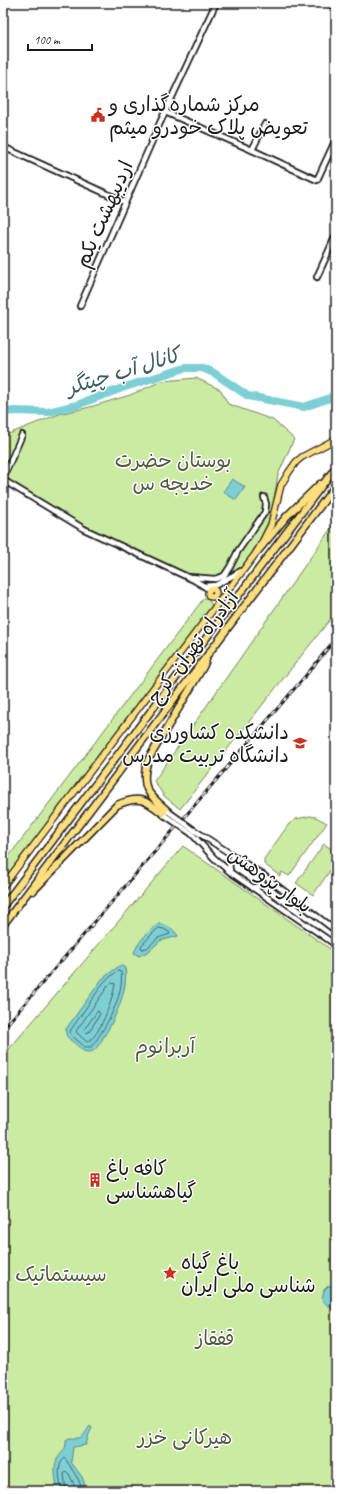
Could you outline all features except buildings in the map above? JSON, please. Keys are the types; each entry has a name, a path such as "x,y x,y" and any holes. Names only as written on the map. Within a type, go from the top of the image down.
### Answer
{"highway":[{"path":"257,552 287,516 334,470"},
{"path":"3,906 214,628 261,569 334,470"},
{"name":"آزادراه تهران-کرج","path":"3,925 336,485"},
{"path":"168,814 151,797 145,783 145,770 148,760 203,668 210,650"},
{"path":"18,906 117,805 129,800 144,800 168,814"}],"main road":[{"path":"3,886 257,552 271,525 281,485 288,472 302,457 336,439"},
{"path":"209,590 209,595 225,594"},
{"path":"215,595 218,604"}],"street":[{"name":"اردیبهشت یکم","path":"80,306 165,112 216,3"},
{"path":"328,3 336,7"},
{"path":"165,112 317,180 334,150 336,138"},
{"path":"252,150 265,124"},
{"path":"3,147 125,202"},
{"path":"317,276 336,235"},
{"path":"22,435 3,479 84,529 184,576 209,590"},
{"path":"184,576 215,579 224,576 238,551 264,512 266,504 264,497"},
{"path":"204,586 216,585 243,570"},
{"path":"168,814 193,832"},
{"name":"بلوار پژوهش","path":"193,832 263,875 336,931"},
{"name":"بلوار پژوهش","path":"193,832 214,858 230,872 336,945"},
{"path":"230,872 229,862 232,859 238,859"},
{"path":"254,888 262,884 263,875"}],"green space":[{"name":"بوستان حضرت خدیجه س","path":"196,378 221,390 228,404 273,420 294,439 278,475 271,516 253,553 246,563 220,583 206,584 82,525 3,477 3,436 59,414 90,407 130,395 162,381"},
{"path":"336,521 336,612 180,809 164,796 154,781"},
{"path":"204,598 207,598 212,607 3,882 3,864"},
{"path":"310,816 316,817 327,823 289,876 282,872 280,876 264,864 264,859 289,824 296,819"},
{"path":"324,844 336,852 336,862 313,895 296,883"},
{"name":"باغ گیاه‌ شناسی ملی ایران","path":"183,846 336,953 336,1491 3,1491 3,1056"}],"water":[{"path":"232,479 245,487 236,500 223,492"},
{"path":"159,924 170,927 178,936 160,941 149,951 139,956 134,953 138,944 144,937"},
{"path":"119,966 125,968 126,976 123,995 116,1014 97,1047 91,1052 83,1051 68,1038 66,1035 66,1029 102,979"},
{"path":"328,1286 336,1288 336,1311 327,1305 322,1299 324,1290"},
{"path":"90,1426 92,1428 86,1445 73,1447 71,1462 82,1477 87,1491 57,1491 55,1465 57,1459 64,1450 66,1440 69,1438 80,1438"}],"waterway":[{"name":"کانال آب چیتگر","path":"3,412 48,412 77,405 125,387 185,368 202,368 214,373 248,396 304,407 330,398 336,392"}],"railway":[{"path":"3,1029 313,667 336,638"}],"place":[{"name":"مرکز شماره‌گذاری و تعویض پلاک خودرو میثم","path":"98,115"},
{"name":"دانشکده کشاورزی دانشگاه تربیت مدرس","path":"300,743"},
{"name":"کافه باغ گیاهشناسی","path":"95,1180"},
{"name":"باغ گیاه‌ شناسی ملی ایران","path":"170,1273"}],"park label":[{"name":"آربرانوم","path":"165,1046"},
{"name":"سیستماتیک","path":"61,1274"},
{"name":"قفقاز","path":"215,1338"},
{"name":"هیرکانی خزر","path":"185,1437"}]}
